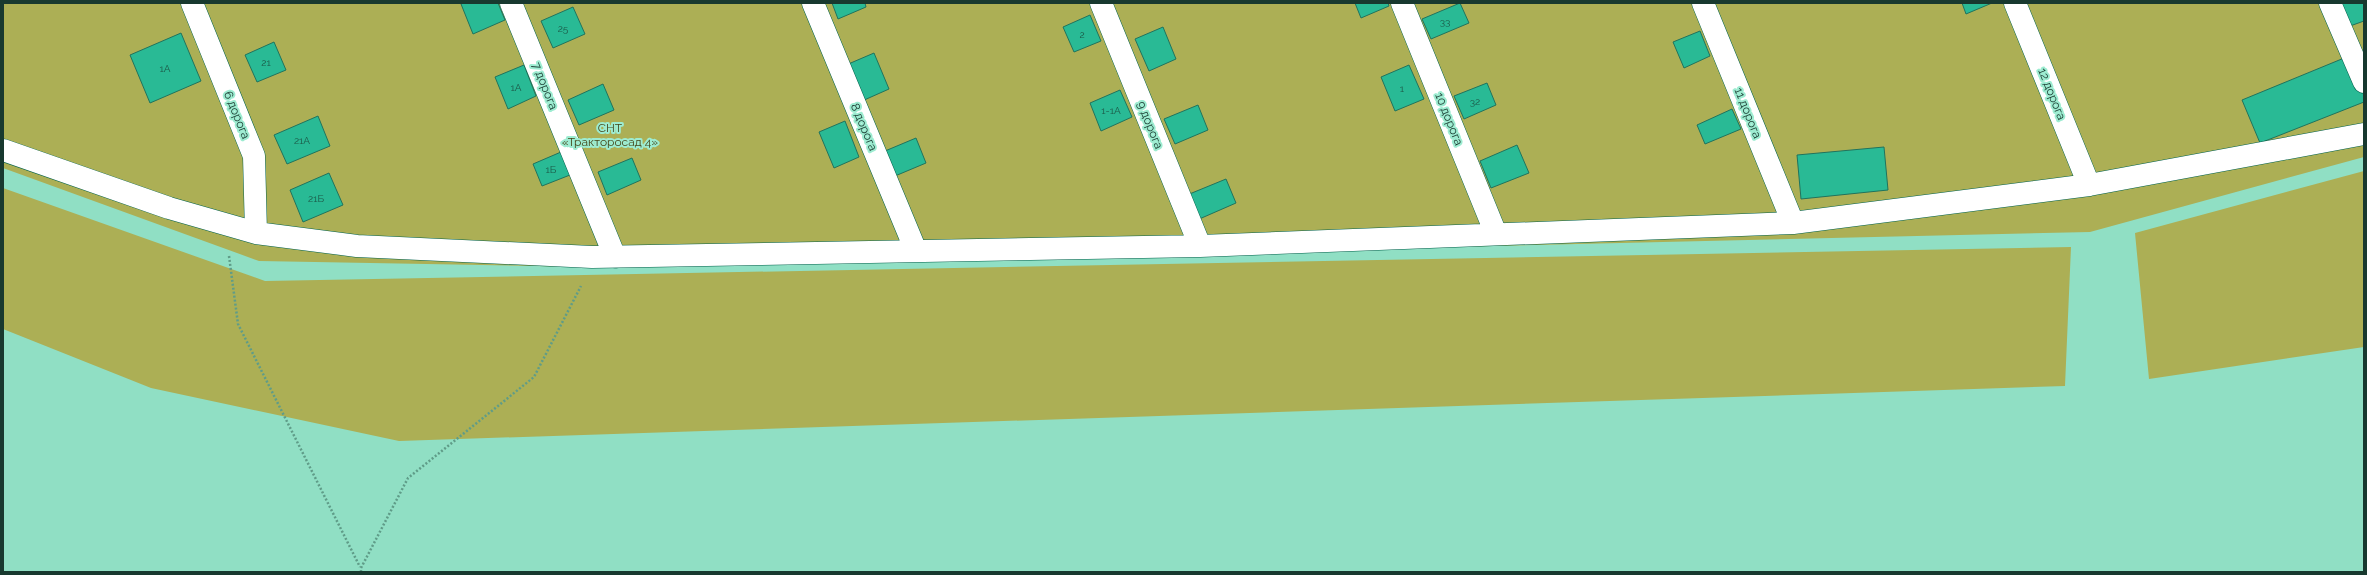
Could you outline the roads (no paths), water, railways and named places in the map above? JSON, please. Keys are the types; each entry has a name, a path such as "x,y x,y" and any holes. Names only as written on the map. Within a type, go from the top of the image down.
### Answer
{"street":[{"name":"6 дорога","path":"192,3 254,156 256,233"},
{"name":"7 дорога","path":"511,3 615,257"},
{"name":"8 дорога","path":"813,3 916,251"},
{"name":"9 дорога","path":"1101,3 1200,246"},
{"name":"10 дорога","path":"1402,3 1496,234"},
{"name":"11 дорога","path":"1703,3 1793,223"},
{"name":"12 дорога","path":"2015,3 2089,185"},
{"path":"2330,3 2364,82"},
{"path":"3,150 169,208 256,233 357,246 615,257 1200,246 1793,223 2089,185 2364,134"}],"park label":[{"name":"СНТ «Тракторосад 4»","path":"610,135"}]}
